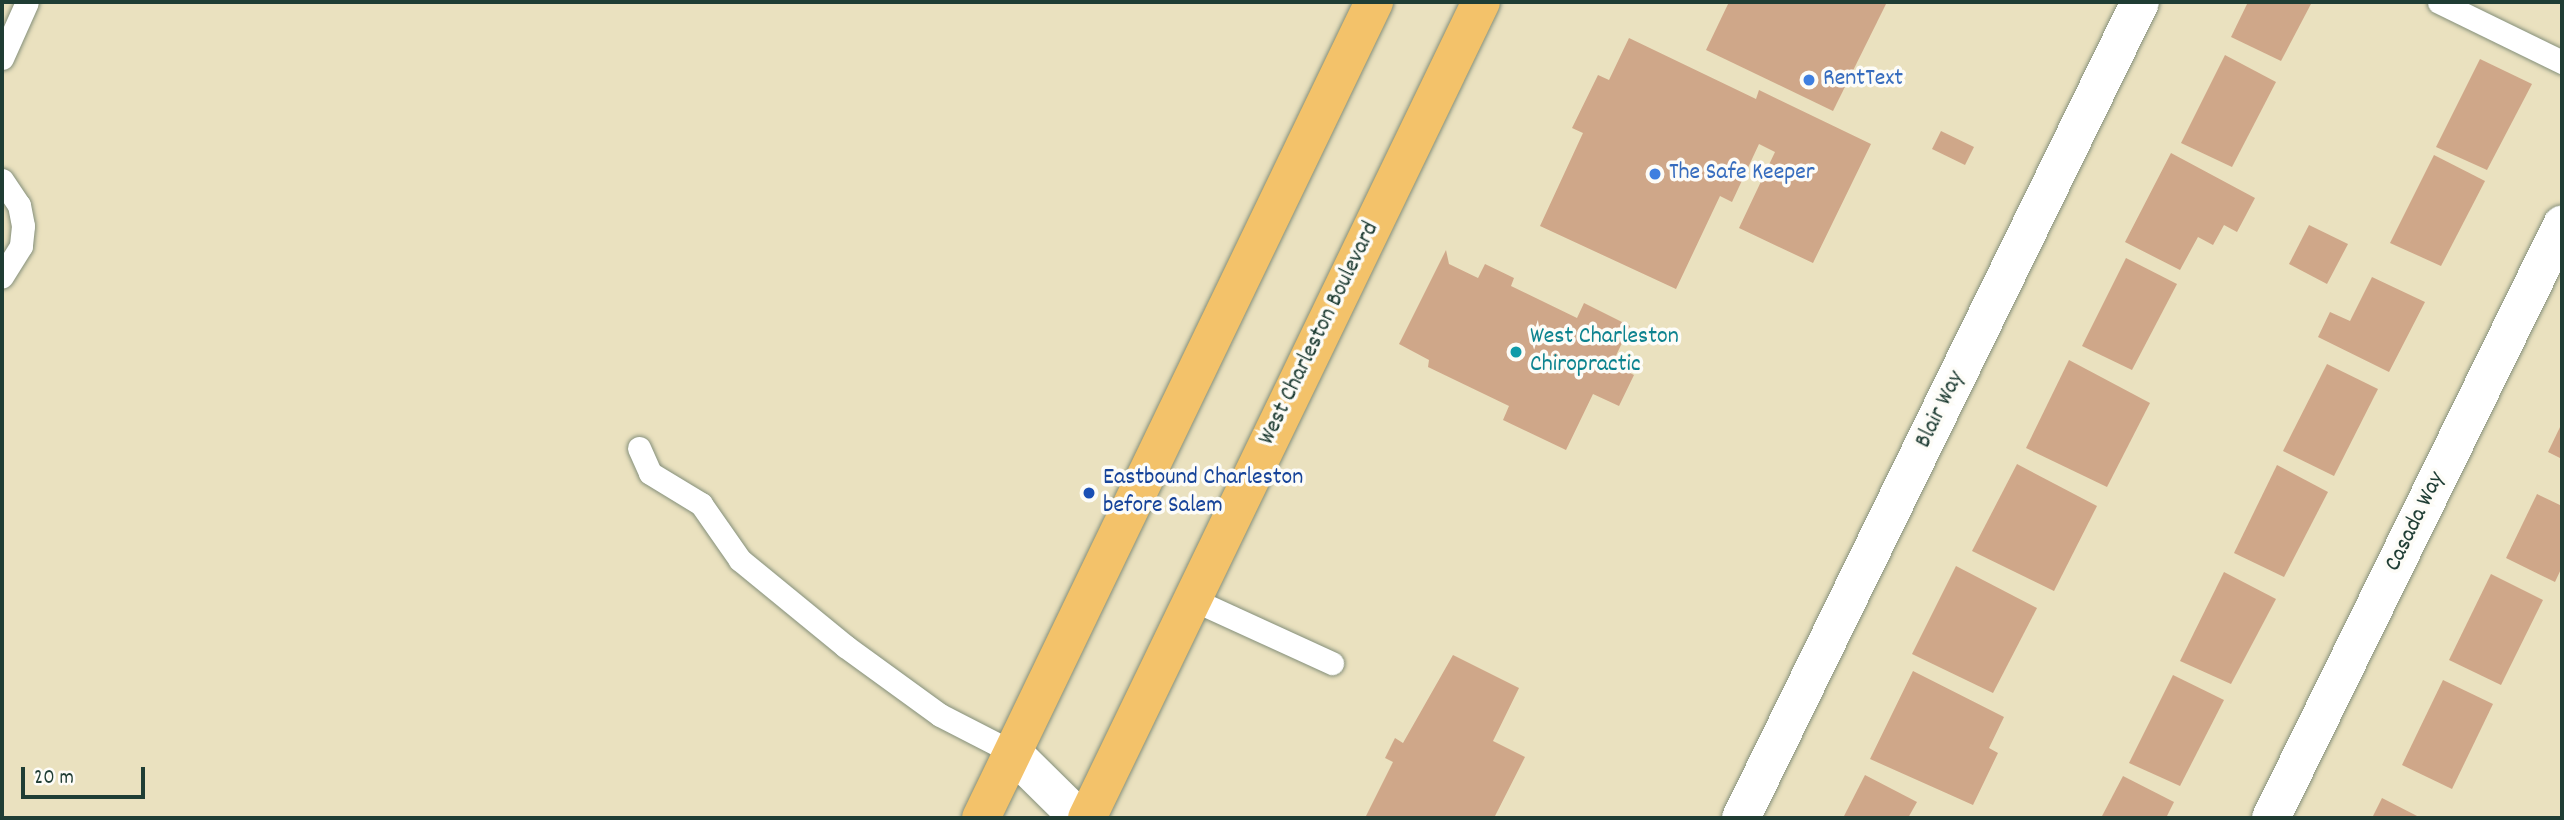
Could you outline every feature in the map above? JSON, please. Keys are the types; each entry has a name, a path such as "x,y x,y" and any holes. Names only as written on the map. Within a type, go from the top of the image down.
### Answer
{"main road":[{"path":"981,818 1374,2"},
{"name":"West Charleston Boulevard","path":"1087,818 1480,2"}],"street":[{"name":"Blair Way","path":"1741,818 2140,2"},
{"name":"Casada Way","path":"2271,818 2562,225"},
{"path":"1013,752 1079,818"}],"lane":[{"path":"2,58 27,2"},
{"path":"2439,2 2562,62"},
{"path":"2,180 19,205 23,226 21,246 2,276"},
{"path":"639,447 650,473 701,504 740,560 845,646 940,715 1013,752"},
{"path":"1192,599 1332,663"}],"building":[{"name":"RentText","path":"1729,2 1887,2 1833,111 1706,50"},
{"path":"2248,2 2312,2 2281,61 2231,37"},
{"name":"The Safe Keeper","path":"1629,38 1756,99 1759,90 1871,144 1813,263 1739,228 1775,152 1759,144 1732,202 1720,196 1676,289 1540,226 1583,133 1572,128 1598,75 1609,80"},
{"path":"2225,55 2276,82 2232,167 2181,143"},
{"path":"2480,59 2532,84 2487,170 2436,147"},
{"path":"1941,131 1974,147 1965,165 1932,149"},
{"path":"2171,153 2255,198 2237,232 2224,225 2213,245 2198,237 2180,270 2125,242"},
{"path":"2434,155 2485,181 2441,266 2390,243"},
{"path":"2309,225 2348,244 2327,284 2289,264"},
{"name":"West Charleston Chiropractic","path":"1446,250 1449,264 1478,278 1485,264 1514,278 1511,286 1577,318 1584,303 1630,326 1612,364 1634,375 1619,406 1593,394 1566,450 1503,420 1509,406 1428,367 1429,360 1399,344"},
{"path":"2126,258 2177,284 2132,370 2082,346"},
{"path":"2372,277 2425,302 2389,372 2318,337 2330,312 2350,321"},
{"path":"2069,360 2150,403 2107,487 2026,448"},
{"path":"2327,364 2378,389 2334,476 2283,451"},
{"path":"2562,423 2562,459 2548,452"},
{"path":"2017,464 2097,506 2054,591 1972,551"},
{"path":"2277,465 2328,492 2284,577 2234,553"},
{"path":"2537,494 2562,506 2562,567 2555,582 2506,558"},
{"path":"1956,566 2037,608 1993,693 1912,654"},
{"path":"2224,572 2276,599 2231,684 2180,661"},
{"path":"2491,574 2543,600 2501,685 2449,660"},
{"path":"1453,655 1519,688 1493,741 1525,757 1494,818 1365,818 1393,762 1385,758 1395,738 1403,743"},
{"path":"1913,671 2004,717 1989,748 1998,753 1973,805 1870,759"},
{"path":"2173,675 2224,700 2180,786 2129,763"},
{"path":"2443,680 2493,704 2452,789 2402,765"},
{"path":"1865,775 1917,802 1908,818 1843,818"},
{"path":"2123,776 2174,802 2166,818 2101,818"},
{"path":"2382,798 2421,818 2372,818"}],"place":[{"name":"RentText","path":"1809,80"},
{"name":"The Safe Keeper","path":"1655,174"},
{"name":"West Charleston Chiropractic","path":"1516,352"},
{"name":"Eastbound Charleston before Salem","path":"1089,493"}]}
